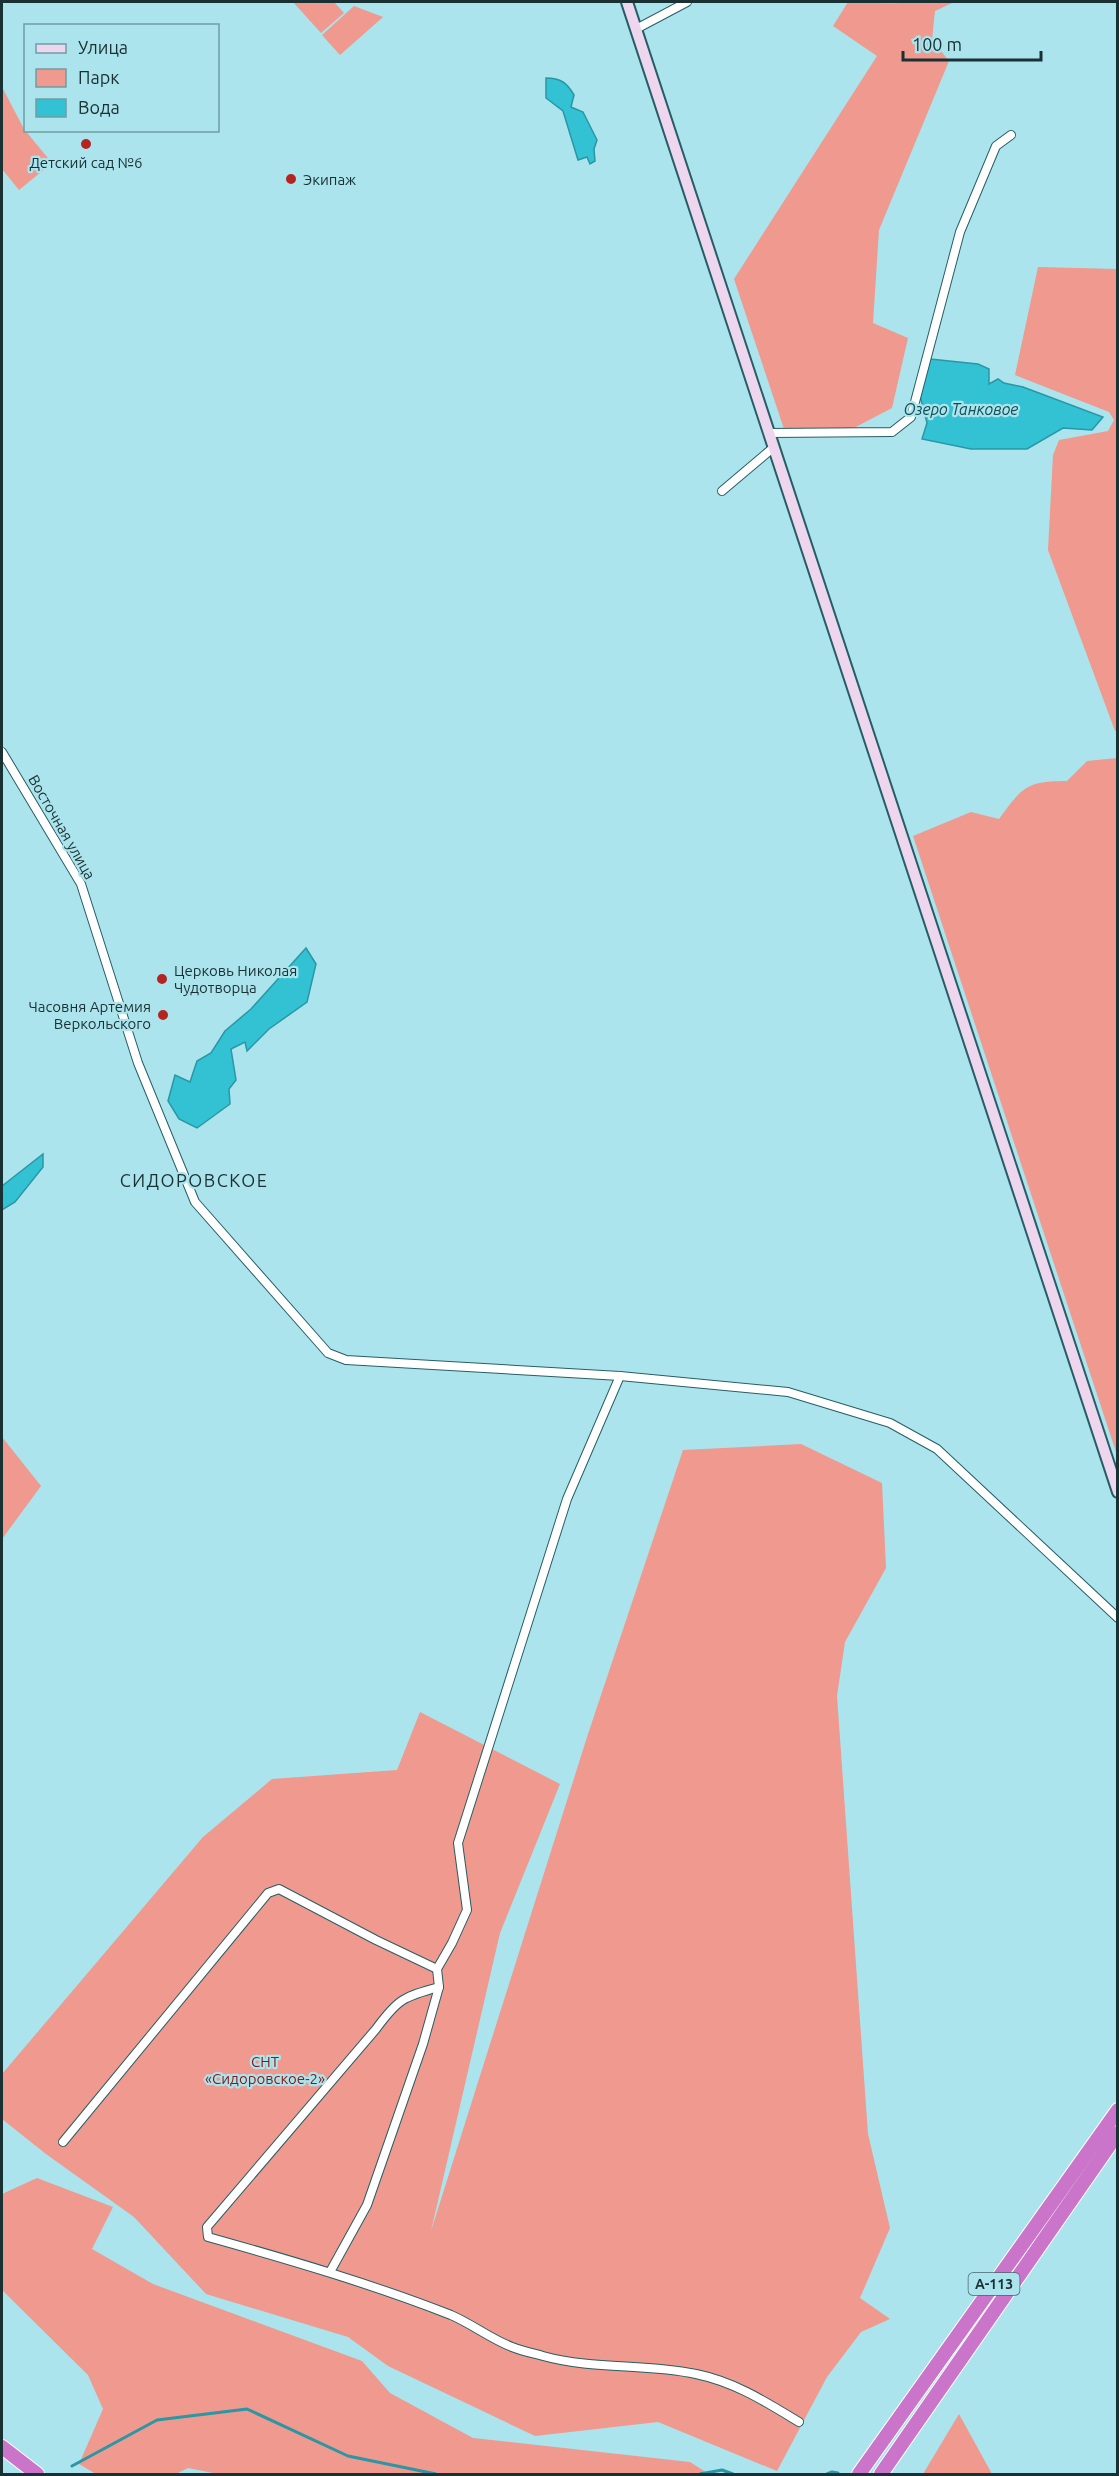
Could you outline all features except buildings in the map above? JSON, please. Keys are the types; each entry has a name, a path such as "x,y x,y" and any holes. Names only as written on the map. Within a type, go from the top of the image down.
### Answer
{"highway":[{"name":"А-113","path":"859,2475 1118,2109"},
{"name":"А-113","path":"881,2475 1118,2133"},
{"path":"2,2446 37,2475"}],"street":[{"path":"627,2 1118,1492"},
{"path":"636,29 687,2"},
{"path":"769,433 892,432 911,417 960,232 996,146 1011,135"},
{"path":"722,491 774,447"},
{"name":"Восточная улица","path":"2,752 81,884 138,1063 195,1202 328,1353 346,1360 620,1376 788,1392 890,1423 937,1449 1118,1618"},
{"path":"330,2272 367,2205 423,2044 439,1987 437,1969 453,1943 467,1910 458,1843 567,1499 620,1376"},
{"path":"63,2142 268,1893 279,1889 437,1969"},
{"path":"439,1987 404,1997 390,2009 376,2029 207,2227 208,2237 330,2272 454,2316 511,2347 575,2363 703,2375 744,2390 799,2422"}],"green space":[{"path":"293,2 334,2 344,13 321,33"},
{"path":"848,2 954,2 935,11 932,40 949,61 879,230 873,323 908,338 892,408 852,429 784,429 734,279 877,56 833,26"},
{"path":"354,6 383,17 340,55 322,35"},
{"path":"2,87 24,132 26,132 52,163 19,190 2,169"},
{"path":"1038,267 1117,269 1118,730 1115,731 1048,550 1053,455 1059,440 1108,431 1114,420 1109,412 1015,375"},
{"path":"1118,758 1117,1455 913,836 971,812 999,819 1020,793 1027,788 1043,782 1067,781 1087,761"},
{"path":"2,1437 41,1486 2,1539"},
{"name":"СНТ «Сидоровское-2»","path":"801,1444 882,1483 886,1568 845,1642 837,1696 868,2134 890,2228 860,2298 890,2319 861,2332 827,2377 777,2471 658,2422 535,2436 388,2366 348,2337 206,2294 134,2217 46,2154 2,2119 2,2074 203,1837 272,1779 397,1770 420,1712 560,1784 500,1933 431,2231 588,1734 683,1450"},
{"path":"37,2178 113,2207 92,2249 153,2284 362,2361 390,2393 473,2438 690,2462 709,2474 218,2474 188,2468 176,2474 96,2474 79,2464 103,2409 88,2375 2,2290 2,2194"},
{"path":"959,2414 992,2474 923,2474"}],"water":[{"path":"546,78 560,80 566,84 574,95 571,107 583,112 597,140 594,149 595,161 590,164 587,157 578,160 563,111 546,98"},
{"name":"Озеро Танковое","path":"930,359 978,364 989,369 989,384 998,379 1103,417 1092,430 1063,428 1027,449 971,449 922,439 927,423 920,396"},
{"path":"306,948 316,964 307,1002 269,1029 247,1051 245,1042 231,1049 236,1080 229,1089 230,1104 197,1128 179,1119 168,1101 175,1075 190,1082 197,1061 211,1053 225,1031 251,1009"},
{"path":"43,1154 43,1167 15,1202 2,1210 2,1186"}],"waterway":[{"path":"72,2466 157,2420 247,2409 348,2456 436,2474"},
{"path":"700,2474 722,2470 733,2474"},
{"path":"827,2474 838,2473"}],"place":[{"name":"Детский сад №6","path":"86,144"},
{"name":"Экипаж","path":"291,179"},
{"name":"Церковь Николая Чудотворца","path":"162,979"},
{"name":"Часовня Артемия Веркольского","path":"163,1015"}],"district":[{"name":"СИДОРОВСКОЕ","path":"194,1180"}]}
